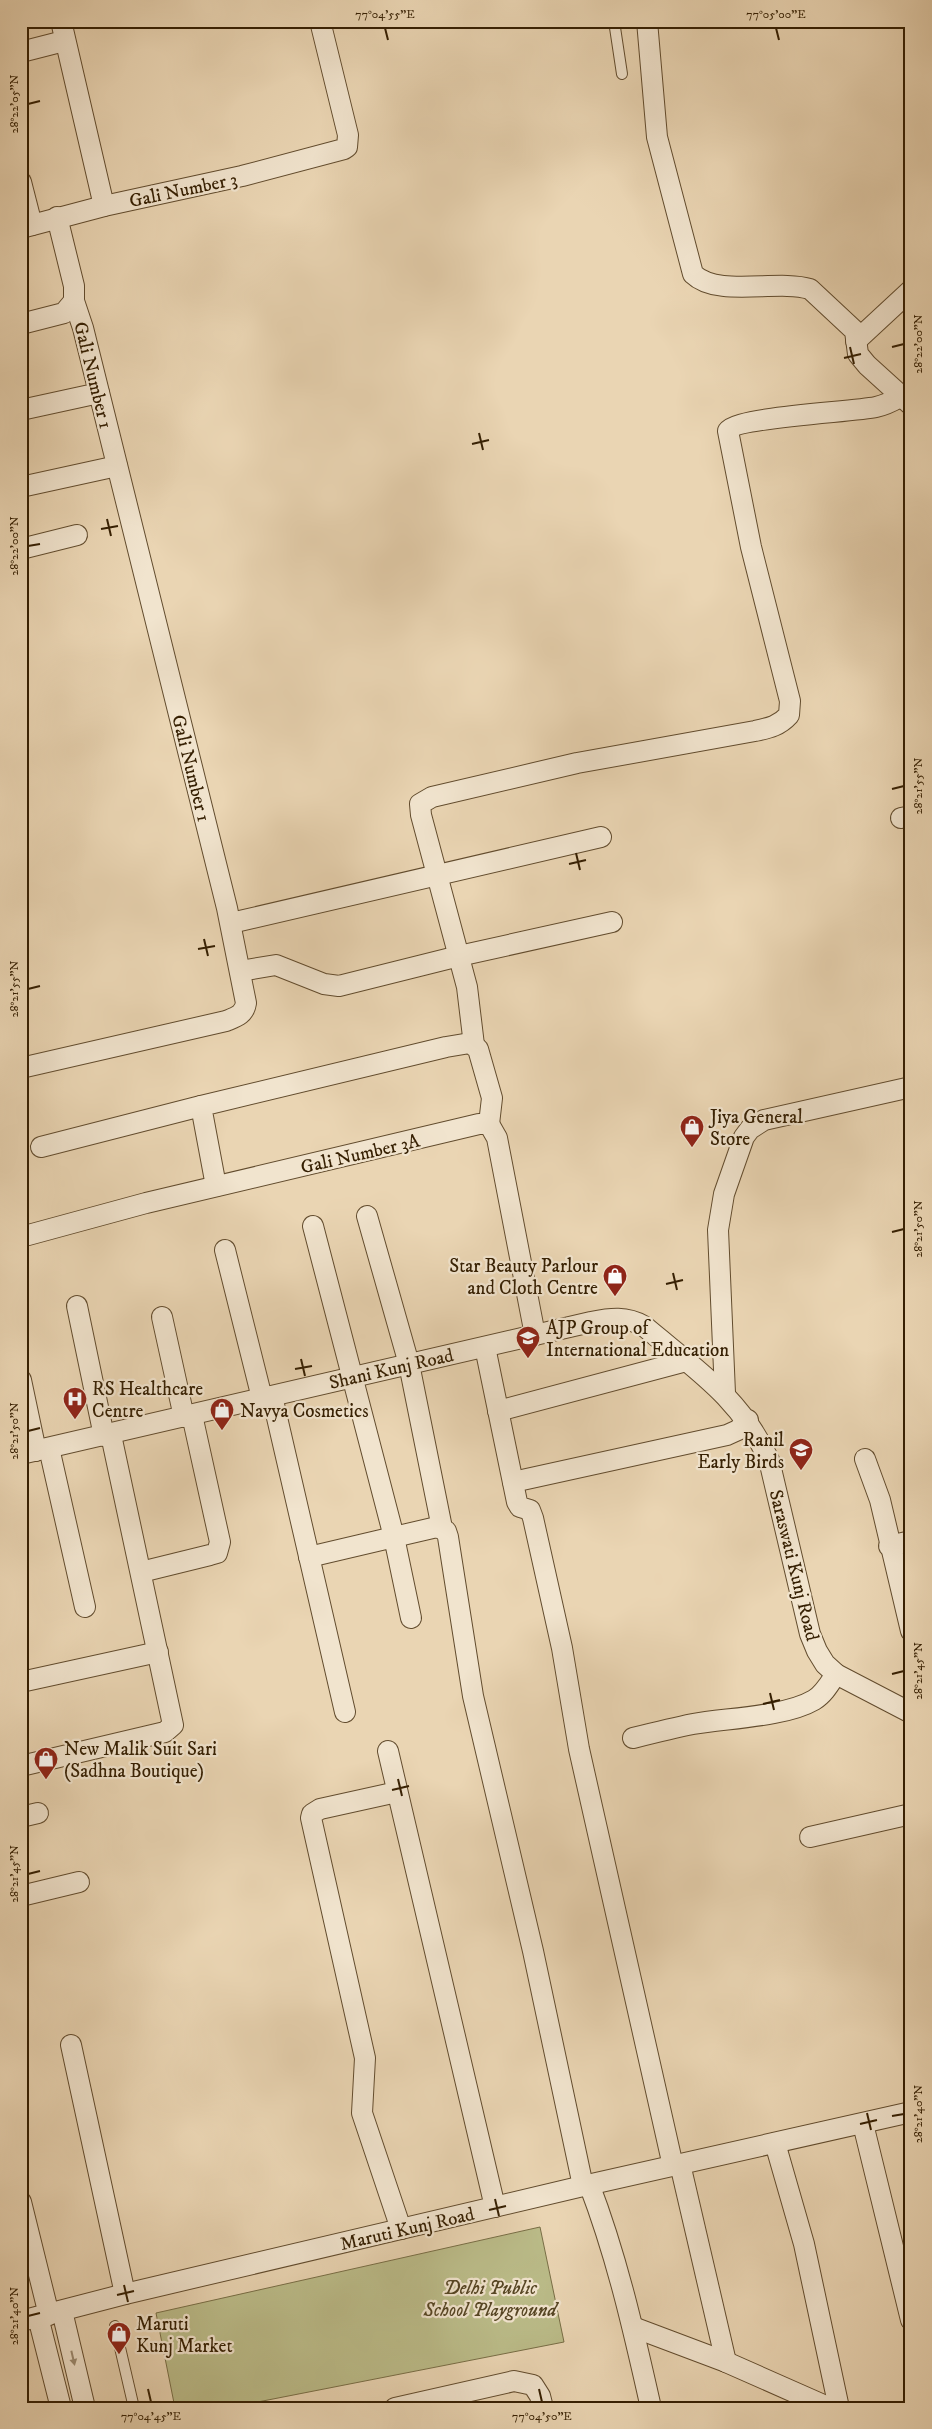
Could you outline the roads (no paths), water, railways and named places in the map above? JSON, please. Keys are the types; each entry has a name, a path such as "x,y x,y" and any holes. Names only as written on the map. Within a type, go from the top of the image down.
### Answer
{"street":[{"path":"61,21 64,41 104,206"},
{"name":"Gali Number 3","path":"27,226 58,217 242,176 344,150 347,146 348,135 320,21"},
{"path":"647,21 657,137 693,274 702,282 720,285 810,289 852,327 857,350 861,358 906,401"},
{"path":"21,52 64,41"},
{"path":"21,182 27,226"},
{"name":"Gali Number 1","path":"21,1068 234,1018 245,1010 246,1003 231,923 81,320 74,301 74,286 58,217"},
{"path":"856,341 911,290"},
{"path":"21,324 64,313 74,301"},
{"path":"21,410 99,393"},
{"path":"535,1335 497,1138 490,1124 492,1098 480,1054 474,1045 467,987 436,875 420,804 426,799 577,763 764,729 783,722 789,715 790,701 750,546 728,431 734,425 762,420 878,407 906,401"},
{"path":"21,487 117,466"},
{"path":"21,549 77,536"},
{"path":"231,923 601,837"},
{"path":"240,971 276,966 324,984 339,986 459,956 612,922"},
{"path":"41,1147 446,1047 464,1044 474,1045"},
{"path":"725,1393 718,1230 724,1194 744,1137 750,1129 764,1120 911,1087"},
{"path":"201,1106 216,1186"},
{"name":"Gali Number 3A","path":"21,1238 216,1186 479,1124 490,1124"},
{"path":"367,1216 409,1364 442,1528"},
{"path":"313,1226 394,1537 411,1618"},
{"path":"225,1250 267,1397 309,1557 345,1712"},
{"path":"21,1766 169,1730 173,1720 141,1572 77,1306"},
{"path":"141,1572 217,1553 220,1542 162,1317"},
{"name":"Shani Kunj Road","path":"35,1451 535,1335 619,1318 633,1320 644,1326"},
{"name":"Saraswati Kunj Road","path":"644,1326 725,1393 748,1420 769,1460 810,1634 825,1664 836,1674 911,1713"},
{"path":"485,1347 518,1505 528,1508 533,1518 562,1648 579,1749 676,2165 726,2362"},
{"path":"498,1411 686,1361"},
{"path":"21,1380 35,1451 85,1607"},
{"path":"513,1482 727,1435 738,1430 748,1420"},
{"path":"865,1458 880,1500 889,1546 911,1631"},
{"path":"309,1557 437,1527 446,1531 450,1544 474,1703 586,2185 619,2271 651,2408"},
{"path":"889,1546 911,1541"},
{"path":"21,1682 158,1652"},
{"path":"632,1738 693,1724 736,1719 795,1707 813,1700 822,1694 836,1674"},
{"path":"388,1750 397,1792 407,1823 495,2206"},
{"path":"397,1792 320,1809 311,1818 365,2058 362,2113 401,2229"},
{"path":"810,1837 911,1814"},
{"path":"21,1896 79,1882"},
{"path":"71,2045 125,2294"},
{"name":"Maruti Kunj Road","path":"43,2316 125,2294 495,2206 911,2112"},
{"path":"863,2124 911,2320"},
{"path":"775,2143 804,2244 839,2408"},
{"path":"21,2202 61,2408"},
{"path":"43,2316 85,2408"},
{"path":"633,2327 726,2362 830,2408"},
{"path":"395,2408 514,2381 533,2385 540,2396 543,2408"}],"lane":[{"path":"614,21 622,74"},
{"path":"115,2326 134,2408"}],"place":[{"name":"Jiya General Store","path":"692,1148"},
{"name":"Star Beauty Parlour and Cloth Centre","path":"615,1297"},
{"name":"AJP Group of International Education","path":"528,1359"},
{"name":"RS Healthcare Centre","path":"75,1420"},
{"name":"Navya Cosmetics","path":"222,1431"},
{"name":"Ranil Early Birds","path":"801,1471"},
{"name":"New Malik Suit Sari (Sadhna Boutique)","path":"46,1780"},
{"name":"Maruti Kunj Market","path":"119,2355"}],"park label":[{"name":"Delhi Public School Playground","path":"490,2298"}]}
